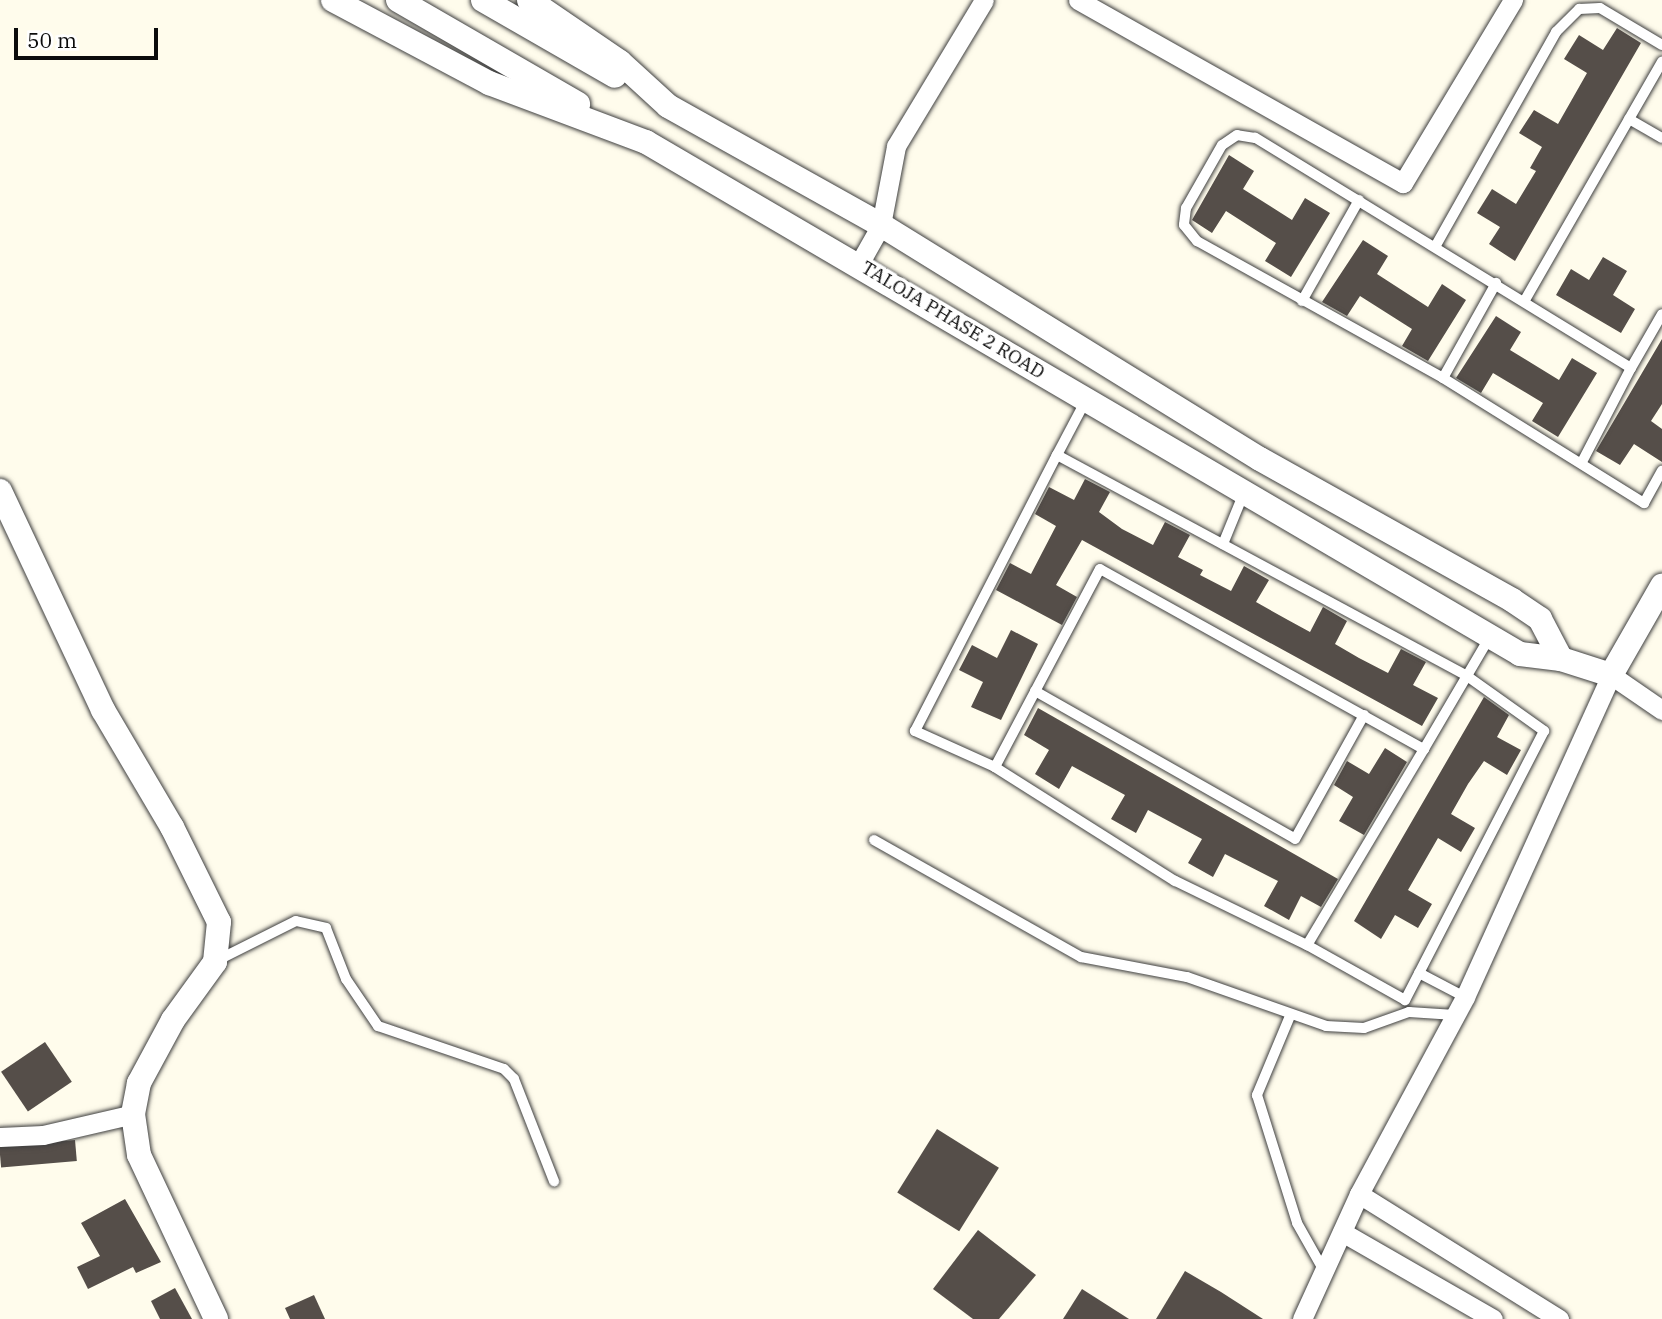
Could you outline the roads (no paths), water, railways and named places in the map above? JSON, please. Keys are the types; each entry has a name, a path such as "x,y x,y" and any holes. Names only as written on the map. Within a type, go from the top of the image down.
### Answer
{"street":[{"name":"TALOJA PHASE 2 ROAD","path":"333,0 489,83 646,142 859,264 1243,495 1520,654 1561,659 1611,675"},
{"path":"398,0 646,142"},
{"path":"529,0 620,62 667,106"},
{"path":"859,264 881,225 896,146 984,0"},
{"path":"1078,0 1403,183 1513,0"},
{"path":"484,1 881,225 1260,459 1521,606 1540,619 1561,659"},
{"path":"0,491 103,710 172,827 219,922 215,962 162,1041 139,1083 133,1114 139,1155 216,1319"},
{"path":"1302,1319 1359,1194 1465,996 1611,675 1662,586"},
{"path":"1611,675 1662,710"},
{"path":"0,1137 43,1135 133,1114"},
{"path":"1359,1194 1559,1319"},
{"path":"1342,1232 1493,1319"}],"lane":[{"path":"1435,247 1556,32 1579,9 1600,8 1662,45"},
{"path":"1525,300 1662,62"},
{"path":"1629,119 1662,138"},
{"path":"1631,368 1525,300 1255,138 1237,135 1222,145 1186,208 1184,225 1197,242 1443,378 1644,503 1662,471"},
{"path":"1302,300 1359,200"},
{"path":"1443,378 1496,283"},
{"path":"1582,462 1662,314"},
{"path":"1057,455 1466,676 1544,731 1405,1000 1307,945 1175,881 995,767 915,731 1057,455 1087,400"},
{"path":"1223,544 1243,495"},
{"path":"995,767 1100,569 1424,749"},
{"path":"1307,945 1490,637"},
{"path":"1035,691 1295,839 1364,715"},
{"path":"874,840 1081,957 1186,978 1290,1016 1326,1026 1364,1028 1409,1012 1455,1015"},
{"path":"215,962 296,921 326,928 346,979 378,1026 504,1069 514,1079 554,1181"},
{"path":"1419,973 1465,996"},
{"path":"1290,1016 1257,1095 1297,1223 1324,1271"}]}
